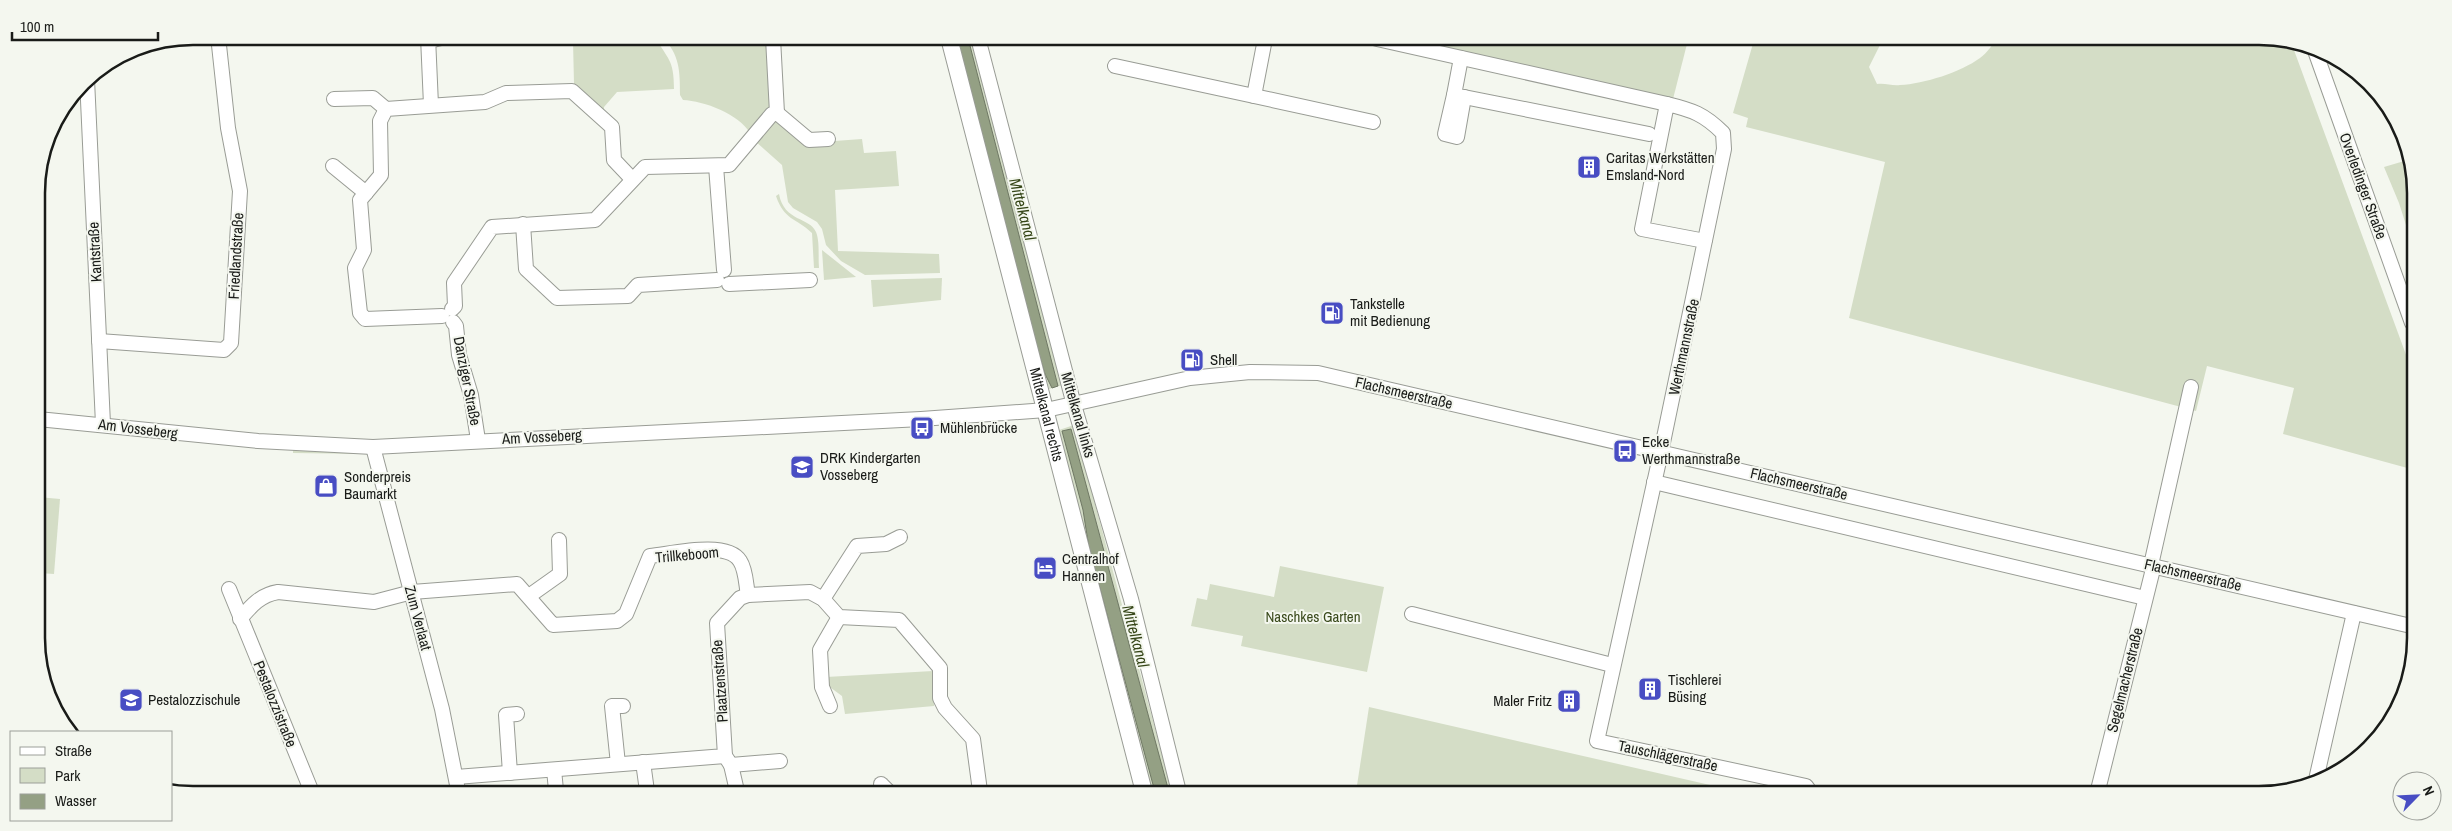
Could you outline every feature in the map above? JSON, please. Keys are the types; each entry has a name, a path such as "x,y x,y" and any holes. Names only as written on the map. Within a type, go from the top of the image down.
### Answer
{"main road":[{"name":"Mittelkanal rechts","path":"951,45 1061,407 1143,786"}],"street":[{"name":"Friedlandstraße","path":"99,340 224,350 231,344 240,191 228,128 219,45"},
{"path":"428,45 431,105"},
{"path":"774,45 777,113 809,140 828,139"},
{"name":"Mittelkanal links","path":"980,45 1061,407 1131,599 1178,786"},
{"path":"1254,96 1264,45"},
{"path":"1404,45 1666,104 1642,229 1705,241"},
{"name":"Overledinger Straße","path":"2317,57 2407,309"},
{"path":"1461,58 1459,96 1649,134"},
{"path":"1115,66 1373,122"},
{"name":"Kantstraße","path":"87,90 103,424"},
{"path":"334,99 373,98 386,109 485,102 506,93 572,91 612,127 614,160 632,180"},
{"name":"Werthmannstraße","path":"1661,452 1724,149 1723,132 1708,118 1693,110 1666,104"},
{"path":"386,109 380,120 381,175 360,200 364,250 355,268 360,313 365,319 449,316"},
{"name":"Danziger Straße","path":"478,440 471,395 459,356 456,326 449,316 455,306 454,283 492,227 595,220 645,167 729,165 772,114 777,113"},
{"path":"333,166 366,193"},
{"path":"716,166 723,278"},
{"path":"523,224 526,269 557,298 628,296 638,285 723,278 810,280"},
{"name":"Flachsmeerstraße","path":"1061,407 1190,378 1250,372 1318,372 2407,625"},
{"name":"Segelmacherstraße","path":"2099,786 2145,598 2192,387"},
{"name":"Am Vosseberg","path":"45,420 258,441 373,447 478,440 921,419 1061,407"},
{"name":"Zum Verlaat","path":"373,447 442,708 457,784"},
{"name":"Tauschlägerstraße","path":"1661,452 1612,665 1597,740 1806,786"},
{"name":"Flachsmeerstraße","path":"1654,482 2145,598"},
{"path":"823,599 857,546 886,544 900,537"},
{"path":"529,596 560,574 559,540"},
{"name":"Trillkeboom","path":"412,592 517,584 553,625 617,621 626,614 650,556 719,549 732,553 740,561 748,595"},
{"name":"Pestalozzistraße","path":"229,589 309,786"},
{"path":"240,619 255,602 267,594 278,592 374,602 412,592"},
{"path":"748,595 810,592 823,599 839,617 899,620 940,668 940,698 944,708 973,739 979,786"},
{"name":"Plaatzenstraße","path":"728,760 716,623 740,598 748,595"},
{"path":"2317,774 2354,612"},
{"path":"1412,614 1612,665"},
{"path":"830,706 822,687 820,650 839,617"},
{"path":"618,764 612,706 623,706"},
{"path":"510,773 506,715 518,714"},
{"path":"728,760 736,786"},
{"path":"457,784 510,773 643,762 780,761"},
{"path":"643,762 646,786"},
{"path":"554,770 556,786"}],"green space":[{"path":"573,45 660,45 673,71 674,89 617,92 604,107 604,111 574,84"},
{"path":"669,45 770,45 774,105 750,133 745,126 730,114 701,103 683,100 680,95 678,64"},
{"path":"955,45 975,45 1063,385 1049,389"},
{"path":"1429,45 1687,45 1673,99"},
{"path":"1753,45 1880,45 1869,67 1877,84 1897,85 1931,80 1963,68 1982,56 1992,45 2259,45 2294,49 2407,357 2407,468 2283,434 2294,388 2207,366 2196,411 1849,318 1885,162 1746,127 1748,118 1733,113"},
{"path":"774,119 807,143 862,139 864,153 896,151 899,186 835,190 838,251 939,254 940,273 865,275 841,261 826,245 822,229 817,222 793,208 788,202 782,165 755,141"},
{"path":"2403,161 2407,184 2407,228 2399,203 2384,167"},
{"path":"779,194 786,210 813,227 816,232 819,268 814,268 812,233 783,210 776,196"},
{"path":"822,250 856,277 824,280"},
{"path":"942,278 941,300 873,307 871,280"},
{"path":"1074,425 1170,786 1149,786 1059,430"},
{"path":"293,450 362,452 365,454 293,453"},
{"path":"45,498 60,499 54,574 45,573"},
{"name":"Naschkes Garten","path":"1280,566 1384,587 1367,672 1241,646 1243,636 1191,626 1197,598 1207,600 1210,584 1274,597"},
{"path":"933,671 934,706 845,714 842,696 827,685 826,677"},
{"path":"1369,707 1714,786 1357,786"}],"water":[{"path":"958,45 970,45 1058,386 1052,388 1045,374 1027,315"},
{"path":"1071,429 1167,786 1153,786 1089,548 1083,510 1062,431"}],"place":[{"name":"Caritas Werkstätten Emsland-Nord","path":"1589,167"},
{"name":"Tankstelle mit Bedienung","path":"1332,313"},
{"name":"Shell","path":"1192,360"},
{"name":"Mühlenbrücke","path":"922,428"},
{"name":"Ecke Werthmannstraße","path":"1625,451"},
{"name":"DRK Kindergarten Vosseberg","path":"802,467"},
{"name":"Sonderpreis Baumarkt","path":"326,486"},
{"name":"Centralhof Hannen","path":"1045,568"},
{"name":"Tischlerei Büsing","path":"1650,689"},
{"name":"Pestalozzischule","path":"131,700"},
{"name":"Maler Fritz","path":"1569,701"}],"water label":[{"name":"Mittelkanal","path":"1023,209"},
{"name":"Mittelkanal","path":"1136,636"}]}
